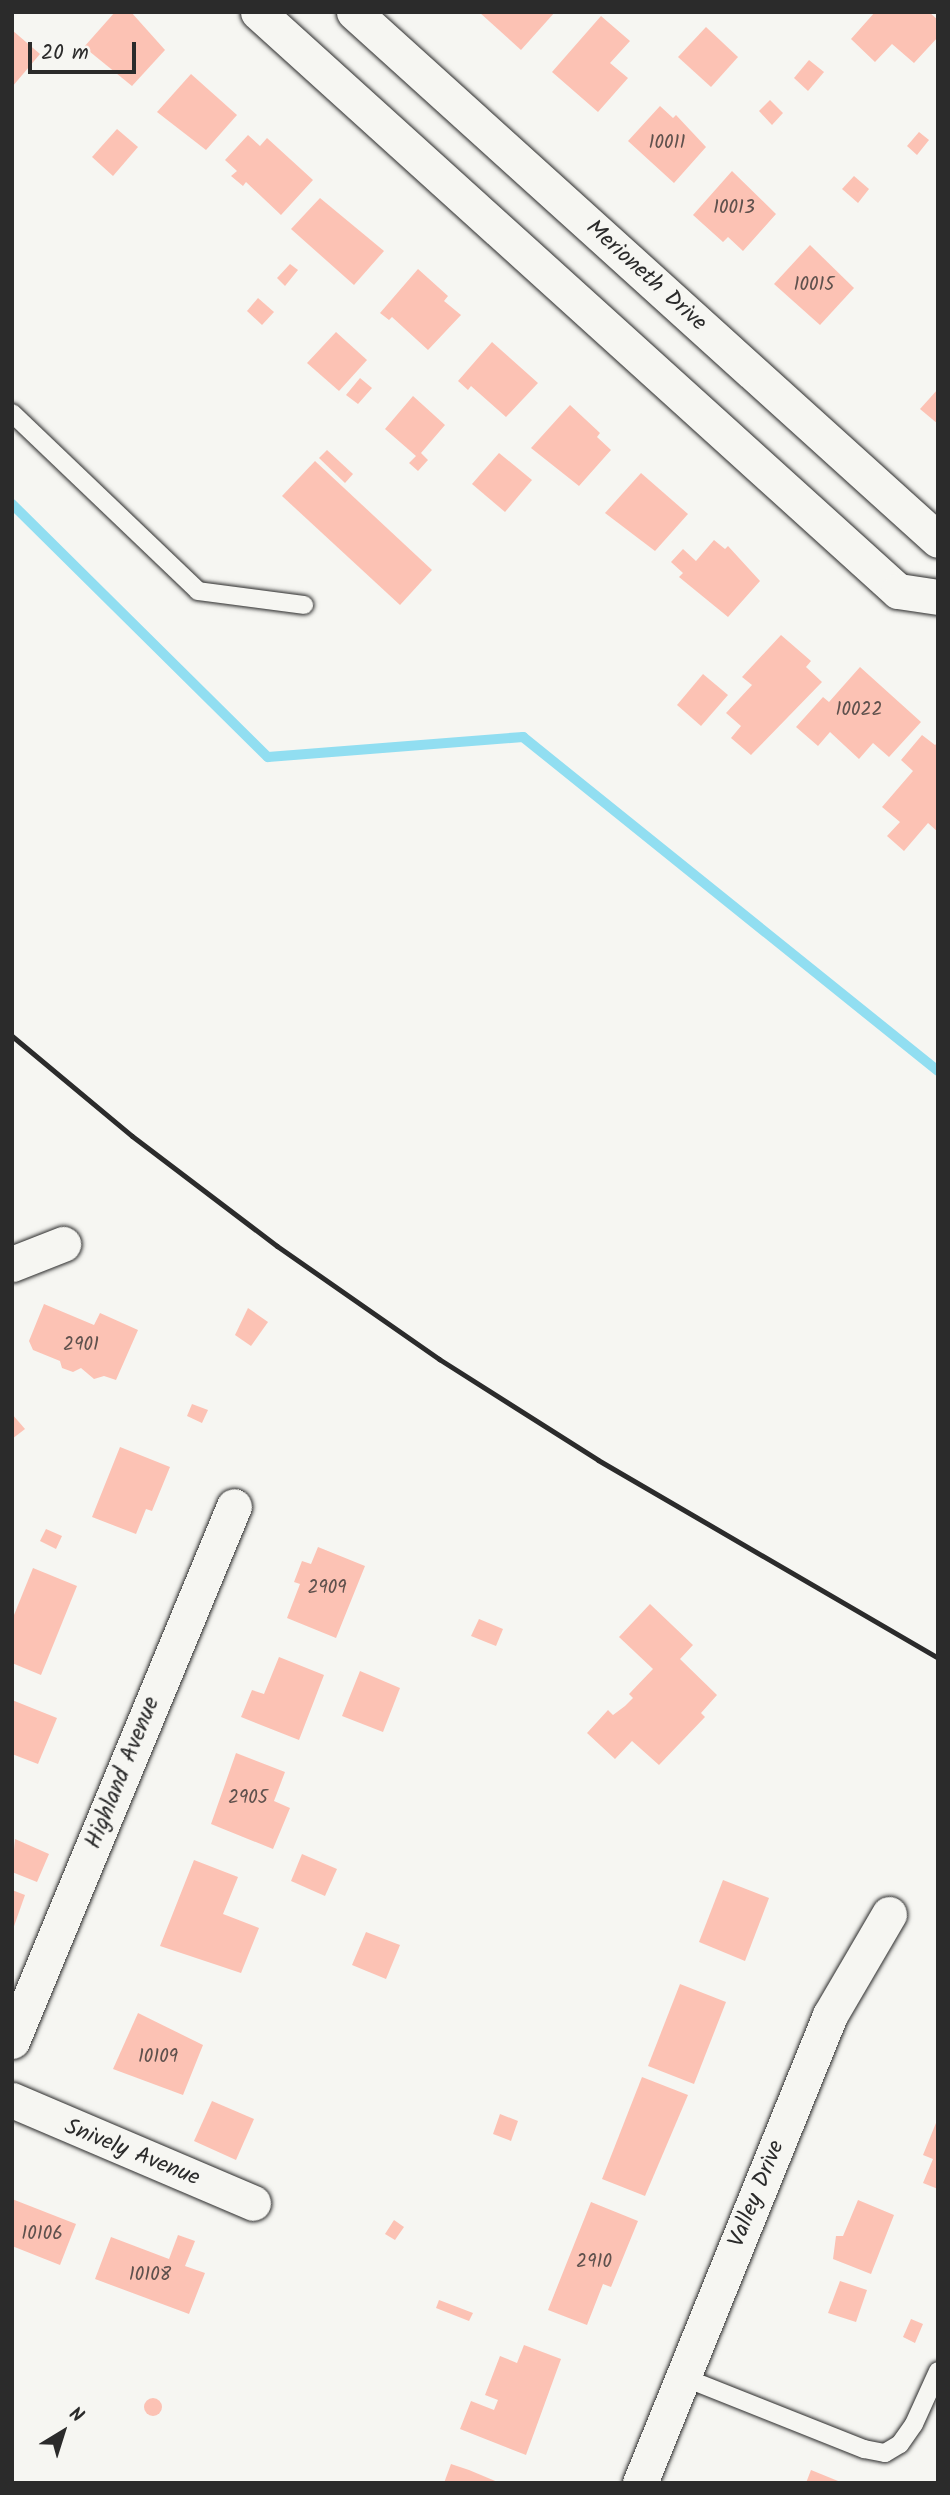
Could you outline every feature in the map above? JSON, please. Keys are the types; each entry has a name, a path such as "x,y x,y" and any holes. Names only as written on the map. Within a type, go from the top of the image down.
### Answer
{"street":[{"path":"258,12 898,591 938,597"},
{"name":"Merioneth Drive","path":"354,12 938,540"},
{"path":"12,1265 63,1244"},
{"name":"Highland Avenue","path":"12,2041 234,1506"},
{"name":"Valley Drive","path":"640,2483 830,2015 889,1914"},
{"name":"Snively Avenue","path":"12,2100 253,2203"}],"lane":[{"path":"12,413 198,591 303,605"},
{"path":"683,2377 864,2449 886,2453 900,2444 914,2424 938,2371"}],"building":[{"path":"115,12 131,12 165,50 132,86 84,47"},
{"path":"479,12 555,12 521,50"},
{"path":"875,12 929,12 938,20 938,37 914,63 892,44 875,62 851,39"},
{"path":"601,16 630,41 610,63 628,78 598,112 552,72"},
{"path":"706,27 738,57 711,87 678,57"},
{"path":"12,30 40,54 12,87"},
{"path":"809,60 824,72 808,91 794,78"},
{"path":"191,74 237,115 206,150 157,112"},
{"path":"770,100 783,113 772,125 759,111"},
{"path":"660,106 673,118 676,115 706,147 674,183 628,141"},
{"path":"117,129 138,147 113,176 92,157"},
{"path":"919,132 929,140 917,155 907,146"},
{"path":"248,135 260,146 267,138 313,180 281,215 246,182 243,186 231,176 237,171 225,160"},
{"path":"732,171 776,214 743,251 728,237 723,242 693,215"},
{"path":"854,176 869,189 858,203 842,189"},
{"path":"320,198 384,251 354,285 291,229"},
{"path":"810,245 854,288 820,325 774,284"},
{"path":"290,264 298,270 285,286 277,278"},
{"path":"418,269 448,296 444,301 461,315 428,350 392,317 389,320 380,313"},
{"path":"258,298 274,312 262,325 247,311"},
{"path":"336,332 367,360 339,391 307,363"},
{"path":"492,342 538,383 506,417 471,386 468,390 458,381"},
{"path":"360,378 372,388 358,404 346,395"},
{"path":"938,389 938,424 920,409"},
{"path":"413,396 445,425 421,453 428,460 418,471 409,463 416,456 385,429"},
{"path":"570,405 600,433 597,437 611,450 579,486 531,448"},
{"path":"327,450 353,474 345,483 319,458"},
{"path":"499,453 532,480 505,512 472,484"},
{"path":"315,461 432,570 400,605 282,496"},
{"path":"641,473 688,514 655,551 605,513"},
{"path":"714,540 725,549 728,546 760,581 728,617 679,577 683,573 671,562 683,549 696,561"},
{"path":"781,635 811,661 806,667 822,682 751,755 731,738 741,726 726,713 752,685 742,677"},
{"path":"860,667 921,722 889,757 873,743 859,759 830,732 818,746 796,727 823,697 829,702"},
{"path":"703,674 728,695 701,726 677,705"},
{"path":"922,735 935,745 938,742 938,832 928,823 904,851 887,836 900,822 882,807 913,771 901,760"},
{"path":"44,1304 94,1325 100,1313 138,1330 116,1380 104,1376 94,1379 81,1368 73,1372 62,1368 60,1361 33,1350 29,1341"},
{"path":"248,1308 268,1322 251,1346 235,1335"},
{"path":"192,1404 208,1410 202,1423 187,1416"},
{"path":"12,1414 25,1429 12,1439"},
{"path":"120,1447 170,1467 152,1511 146,1509 136,1534 92,1517"},
{"path":"46,1529 62,1536 56,1549 40,1541"},
{"path":"318,1547 365,1566 336,1638 287,1618 300,1584 294,1582 302,1561 311,1564"},
{"path":"33,1568 77,1586 41,1675 12,1663 12,1620"},
{"path":"650,1604 693,1645 680,1659 717,1695 701,1713 705,1717 659,1765 632,1741 615,1759 587,1733 608,1710 613,1715 625,1706 633,1698 629,1694 653,1669 619,1637"},
{"path":"479,1619 503,1629 496,1646 471,1636"},
{"path":"279,1657 324,1675 299,1740 241,1717 252,1690 264,1694"},
{"path":"360,1671 400,1688 383,1732 342,1716"},
{"path":"12,1700 57,1718 38,1764 12,1754"},
{"path":"236,1753 285,1772 274,1801 290,1808 273,1849 211,1824"},
{"path":"15,1839 49,1854 37,1882 12,1872"},
{"path":"302,1854 337,1869 325,1896 291,1881"},
{"path":"194,1860 238,1877 223,1914 259,1928 241,1973 160,1946"},
{"path":"723,1880 769,1898 745,1961 699,1942"},
{"path":"12,1890 25,1895 13,1929 12,1929"},
{"path":"366,1932 400,1945 386,1979 352,1965"},
{"path":"680,1984 726,2002 694,2084 648,2066"},
{"path":"138,2013 203,2045 183,2095 113,2069"},
{"path":"642,2077 688,2095 645,2196 602,2179"},
{"path":"212,2101 254,2119 236,2160 194,2141"},
{"path":"500,2114 518,2121 511,2141 493,2134"},
{"path":"938,2118 938,2189 923,2183 933,2159 923,2155"},
{"path":"12,2199 76,2224 60,2265 12,2246"},
{"path":"858,2200 894,2215 871,2274 833,2259 836,2236 843,2236"},
{"path":"591,2202 638,2221 611,2287 603,2284 587,2325 548,2310"},
{"path":"394,2220 404,2227 395,2240 385,2234"},
{"path":"178,2235 195,2241 185,2266 205,2273 189,2314 95,2279 111,2237 169,2259"},
{"path":"840,2281 867,2290 856,2322 828,2313"},
{"path":"439,2300 473,2313 469,2321 436,2308"},
{"path":"911,2319 923,2324 915,2343 903,2337"},
{"path":"524,2345 561,2359 526,2455 460,2429 471,2401 494,2410 498,2400 485,2395 500,2356 517,2363"},
{"path":"153,2398 159,2401 162,2407 159,2413 153,2416 147,2413 144,2407 147,2401"},
{"path":"451,2464 469,2470 500,2483 444,2483"},
{"path":"811,2470 843,2483 806,2483"}],"waterway":[{"path":"12,504 268,757 523,737 938,1071"}],"railway":[{"path":"12,1036 132,1136 277,1246 439,1359 598,1460 938,1658"}]}
